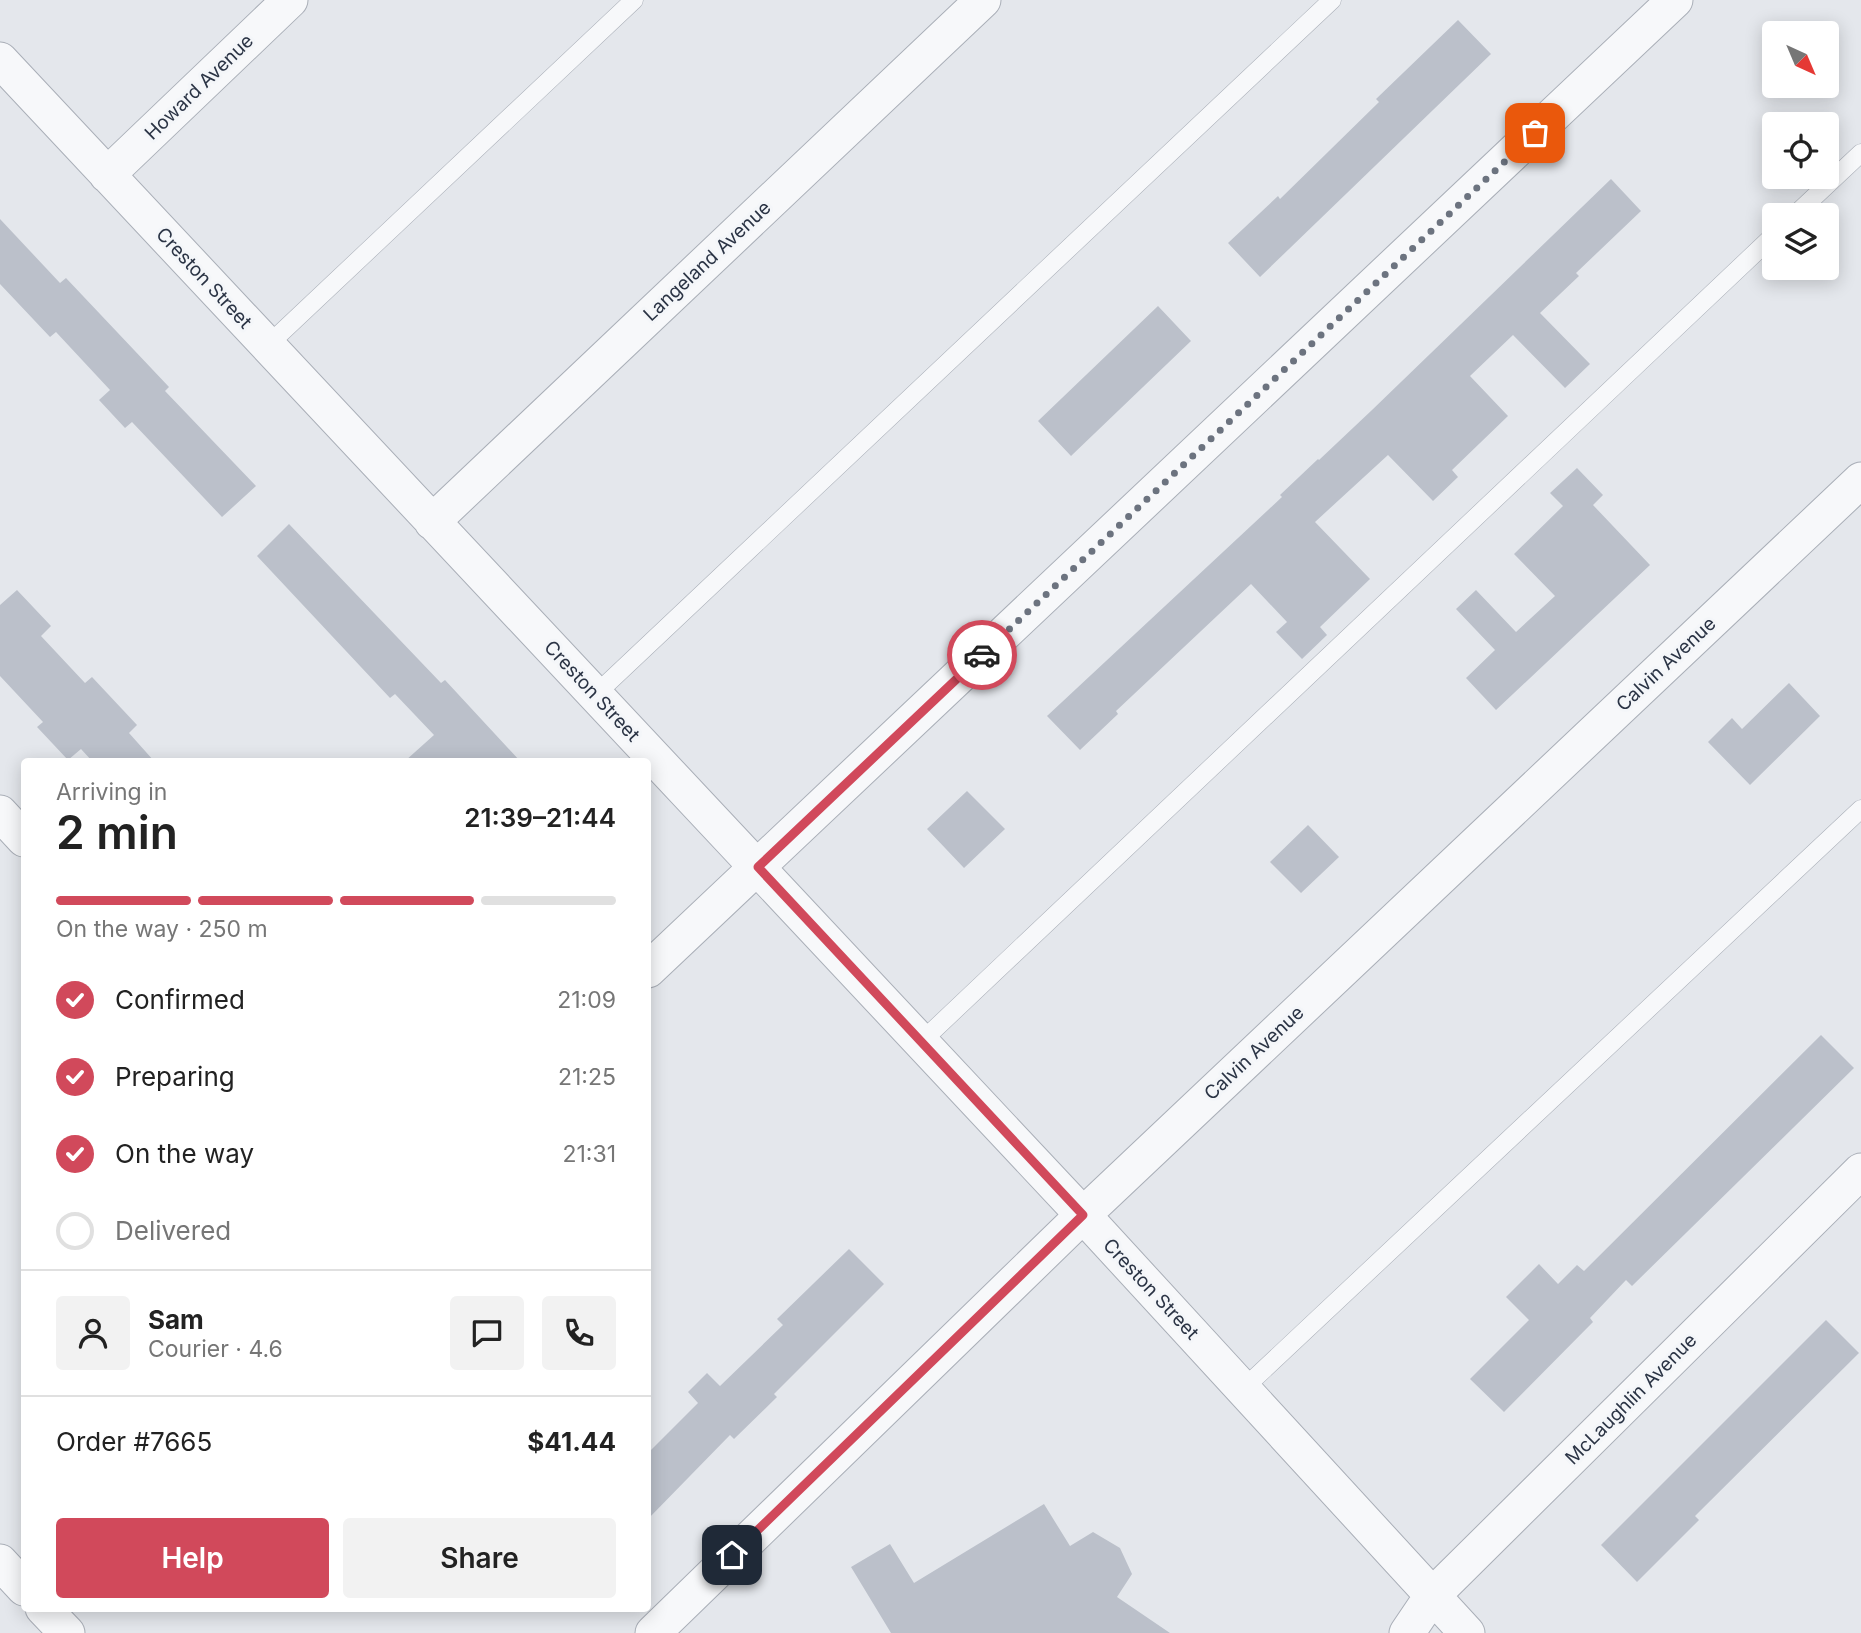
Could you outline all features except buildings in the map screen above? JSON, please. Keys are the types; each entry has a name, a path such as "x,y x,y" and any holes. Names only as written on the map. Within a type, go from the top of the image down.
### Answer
{"street":[{"name":"Howard Avenue","path":"107,174 290,0"},
{"name":"Langeland Avenue","path":"432,522 983,0"},
{"path":"651,967 1675,0"},
{"name":"Creston Street","path":"0,60 1083,1215 1467,1633"},
{"name":"Calvin Avenue","path":"653,1633 1083,1215 1861,480"},
{"path":"0,813 21,836"},
{"name":"McLaughlin Avenue","path":"1407,1633 1432,1595 1861,1171"},
{"path":"0,1562 21,1585"},
{"path":"47,1612 67,1633"}],"lane":[{"path":"267,346 634,0"},
{"path":"595,695 1332,0"},
{"path":"1808,203 1861,153"},
{"path":"921,1042 1762,246"},
{"path":"1243,1389 1861,809"}],"way so far":[{"path":"982,655 1535,133"}],"route":[{"path":"732,1555 1083,1215 758,867 982,655"}]}
